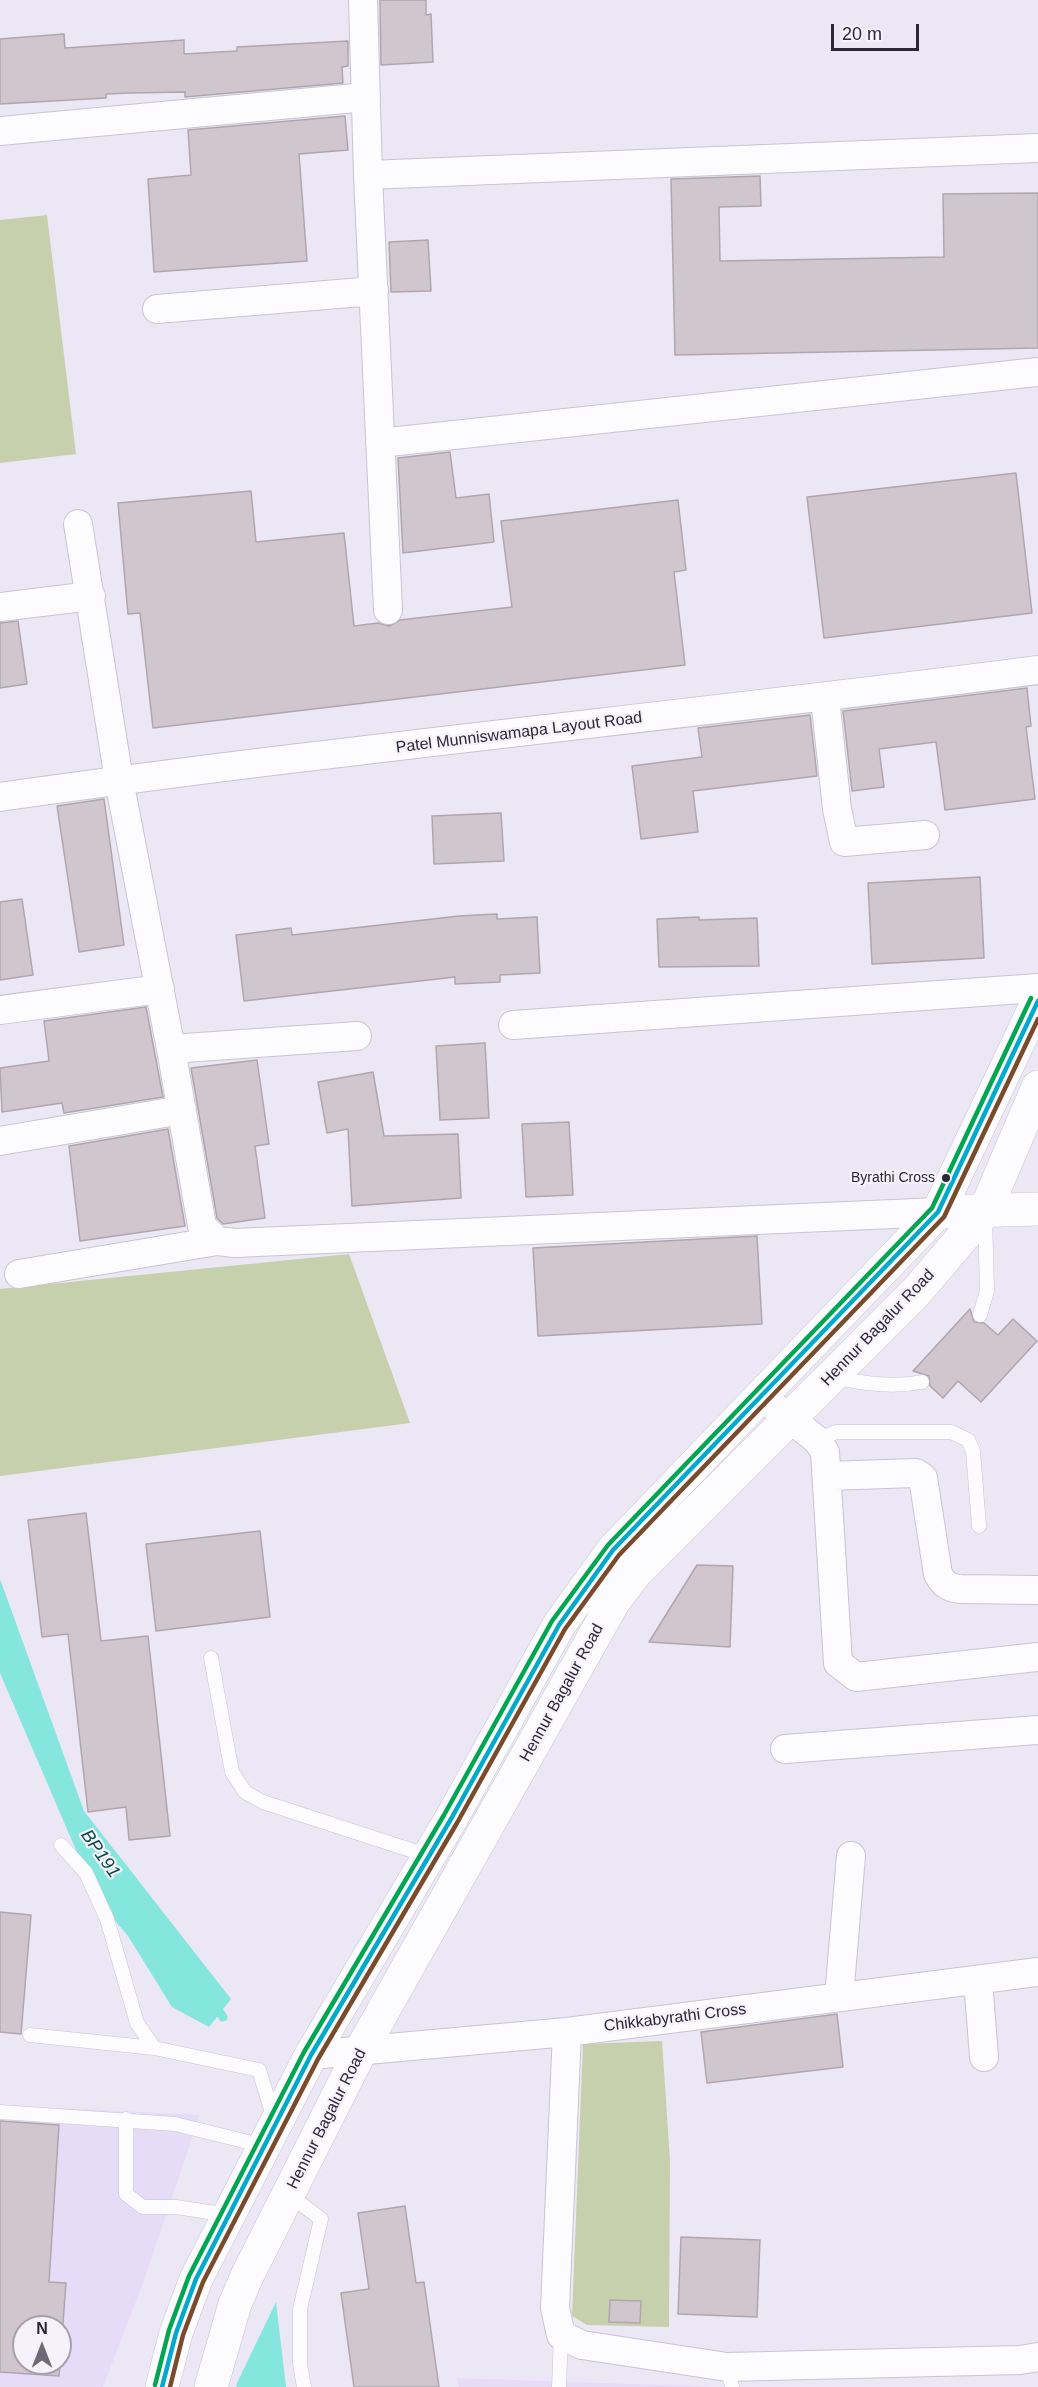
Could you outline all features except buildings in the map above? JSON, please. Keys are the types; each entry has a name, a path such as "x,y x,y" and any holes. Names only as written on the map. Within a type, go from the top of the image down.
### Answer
{"main road":[{"name":"Hennur Bagalur Road","path":"162,2387 176,2333 196,2280 311,2055 429,1856 559,1625 613,1550 938,1212 1038,1001"},
{"name":"Hennur Bagalur Road","path":"211,2387 235,2304 247,2276 360,2052 614,1601 637,1571 917,1291 985,1211 1038,1087"},
{"path":"938,1212 1038,1209"}],"street":[{"path":"363,0 368,175 388,610"},
{"path":"0,131 366,97"},
{"path":"368,175 1038,148"},
{"path":"157,309 374,291"},
{"path":"380,443 1038,372"},
{"path":"78,524 119,780 160,988 202,1226 217,1241"},
{"path":"0,607 91,596"},
{"name":"Patel Munniswamapa Layout Road","path":"0,797 119,780 825,698 1038,670"},
{"path":"825,698 837,809 844,842 925,835"},
{"path":"0,1010 160,988"},
{"path":"513,1025 1038,988"},
{"path":"171,1049 357,1036"},
{"path":"0,1141 182,1110"},
{"path":"19,1274 217,1241 247,1243 938,1212"},
{"path":"761,1396 817,1440 825,1452 838,1663 842,1668 856,1677 1038,1657"},
{"path":"826,1476 916,1473 924,1478 938,1574 943,1583 950,1588 961,1589 1038,1590"},
{"path":"785,1749 1038,1731"},
{"path":"838,1997 852,1856"},
{"name":"Chikkabyrathi Cross","path":"311,2055 567,2032 1038,1972"},
{"path":"978,1980 984,2057"},
{"path":"567,2032 555,2308 561,2335 582,2345 729,2377 1020,2360 1038,2356"}],"lane":[{"path":"980,1315 987,1291 985,1211"},
{"path":"831,1377 881,1386 922,1382"},
{"path":"817,1440 836,1432 916,1430 960,1434 968,1440 974,1451 979,1526"},
{"path":"211,1658 232,1772 245,1792 263,1802 429,1856"},
{"path":"61,1845 86,1873 107,1919 136,2023 154,2048"},
{"path":"0,2112 174,2124 264,2147 259,2070 154,2048 30,2035"},
{"path":"126,2119 126,2194 143,2206 232,2209"},
{"path":"288,2194 321,2219 300,2309 300,2364 304,2387"},
{"path":"559,2387 561,2335"}],"shaded area":[{"path":"47,215 76,454 0,463 0,220"},
{"path":"349,1254 410,1423 0,1476 0,1289"},
{"path":"662,2041 670,2160 669,2327 587,2325 572,2316 583,2044"},
{"path":"0,2105 200,2115 143,2283 103,2387 0,2387"},
{"path":"457,2378 717,2387 459,2387"}],"water":[{"path":"0,1579 84,1811 231,1999 209,2027 172,2007 128,1936 97,1899 0,1673"},
{"path":"276,2302 286,2387 237,2387 236,2385"}],"waterway":[{"name":"BP191","path":"213,2004 223,2017"}],"transit line":[{"path":"155,2385 169,2330 189,2276 304,2052 444,1815 552,1621 608,1545 932,1208 1031,998"},
{"path":"162,2387 176,2333 196,2279 311,2055 451,1819 559,1625 613,1550 938,1212 1038,1001"},
{"path":"170,2387 183,2335 203,2282 318,2059 457,1823 565,1629 619,1555 944,1217 1038,1019"}],"place":[{"name":"Byrathi Cross","path":"946,1178"}]}
